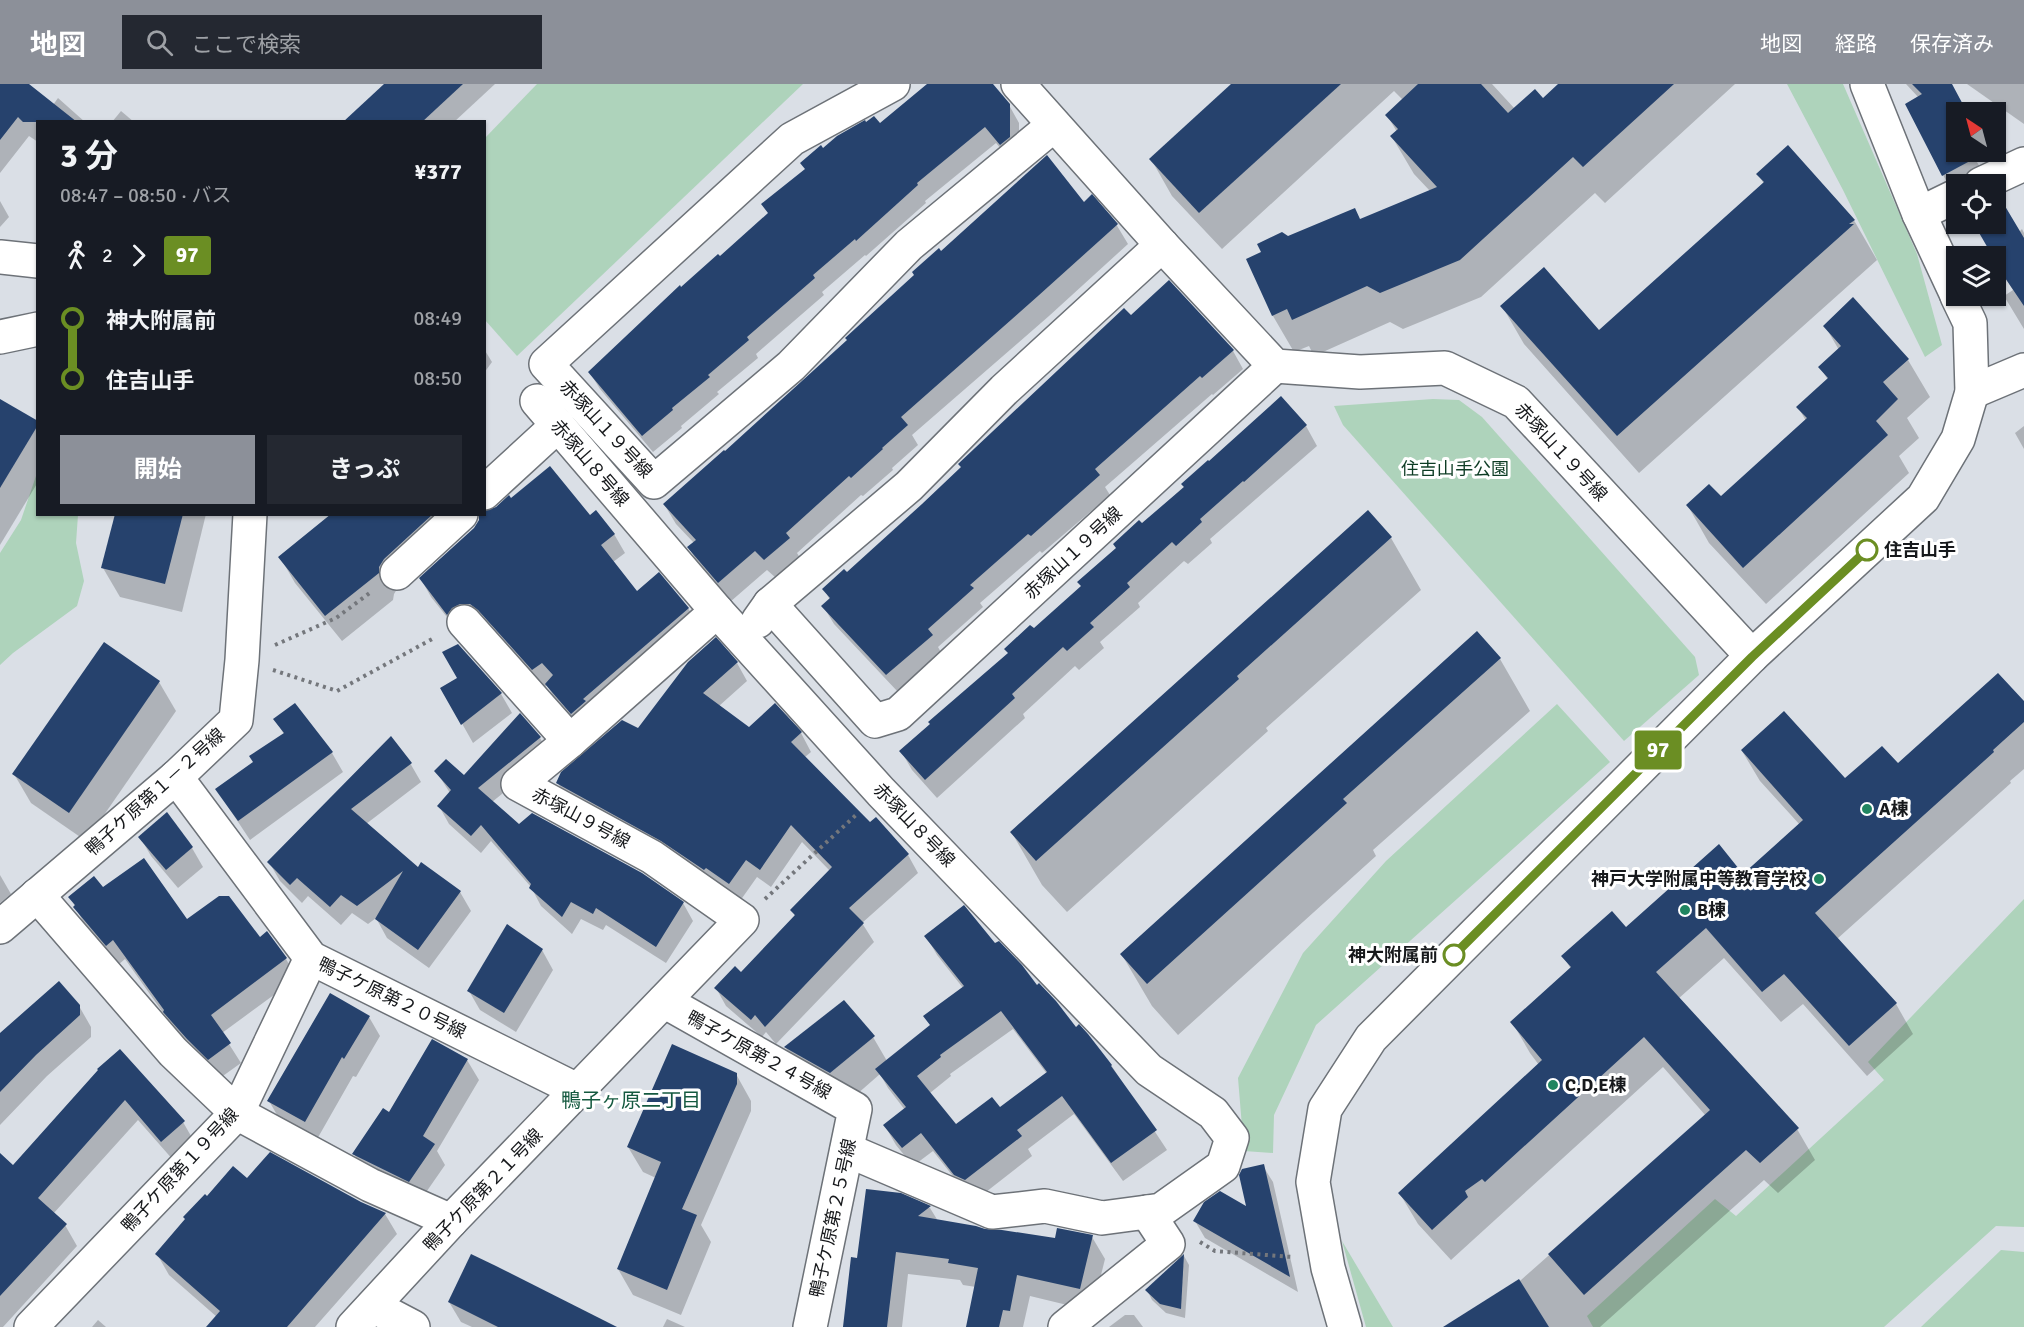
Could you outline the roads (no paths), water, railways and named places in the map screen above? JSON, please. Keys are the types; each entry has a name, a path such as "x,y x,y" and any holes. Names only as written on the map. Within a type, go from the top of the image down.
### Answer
{"street":[{"name":"赤塚山１９号線","path":"893,84 792,139 546,364 654,482 791,366 909,245 1054,124"},
{"path":"1018,84 1162,245 1275,366"},
{"path":"1867,84 1919,214 1946,271"},
{"path":"2002,174 2024,164"},
{"path":"1919,214 1946,201"},
{"path":"744,639 770,604 909,486 1004,390 1162,245"},
{"path":"0,257 36,261"},
{"path":"1345,1327 1325,1250 1313,1182 1325,1109 1371,1038 1752,657 1923,498 1958,439 1972,392 1970,323 1962,306"},
{"path":"0,337 36,329"},
{"name":"赤塚山１９号線","path":"770,604 875,721 898,714 1275,366 1360,372 1445,368 1516,402 1752,657"},
{"path":"1972,392 2024,369"},
{"name":"赤塚山８号線","path":"486,490 548,413 717,611 881,792 1149,1070 1213,1113 1232,1138 1223,1166 1154,1211"},
{"name":"鴨子ケ原第１－２号線","path":"0,927 176,777 236,720 242,660 250,516"},
{"path":"398,573 459,516"},
{"name":"赤塚山９号線","path":"664,1001 742,920 652,857 518,784 717,611"},
{"path":"464,622 570,741"},
{"name":"鴨子ケ原第２０号線","path":"176,777 311,958 579,1091"},
{"path":"37,895 173,1052 237,1113 370,1185 451,1221"},
{"name":"鴨子ケ原第１９号線","path":"31,1327 237,1113 311,958"},
{"name":"鴨子ケ原第２１号線","path":"363,1316 451,1221 664,1001"},
{"name":"鴨子ケ原第２４号線","path":"664,1001 855,1109"},
{"name":"鴨子ケ原第２５号線","path":"810,1327 855,1109"},
{"path":"847,1150 992,1212 1045,1206 1102,1218 1154,1211 1168,1244 1065,1327"},
{"path":"363,1316 413,1327"}],"place":[{"name":"住吉山手","path":"1867,550"},
{"name":"A棟","path":"1867,809"},
{"name":"神戸大学附属中等教育学校","path":"1819,879"},
{"name":"B棟","path":"1685,910"},
{"name":"神大附属前","path":"1454,955"},
{"name":"C,D,E棟","path":"1553,1085"}],"district":[{"name":"鴨子ヶ原二丁目","path":"631,1100"}],"park label":[{"name":"住吉山手公園","path":"1455,469"}]}
